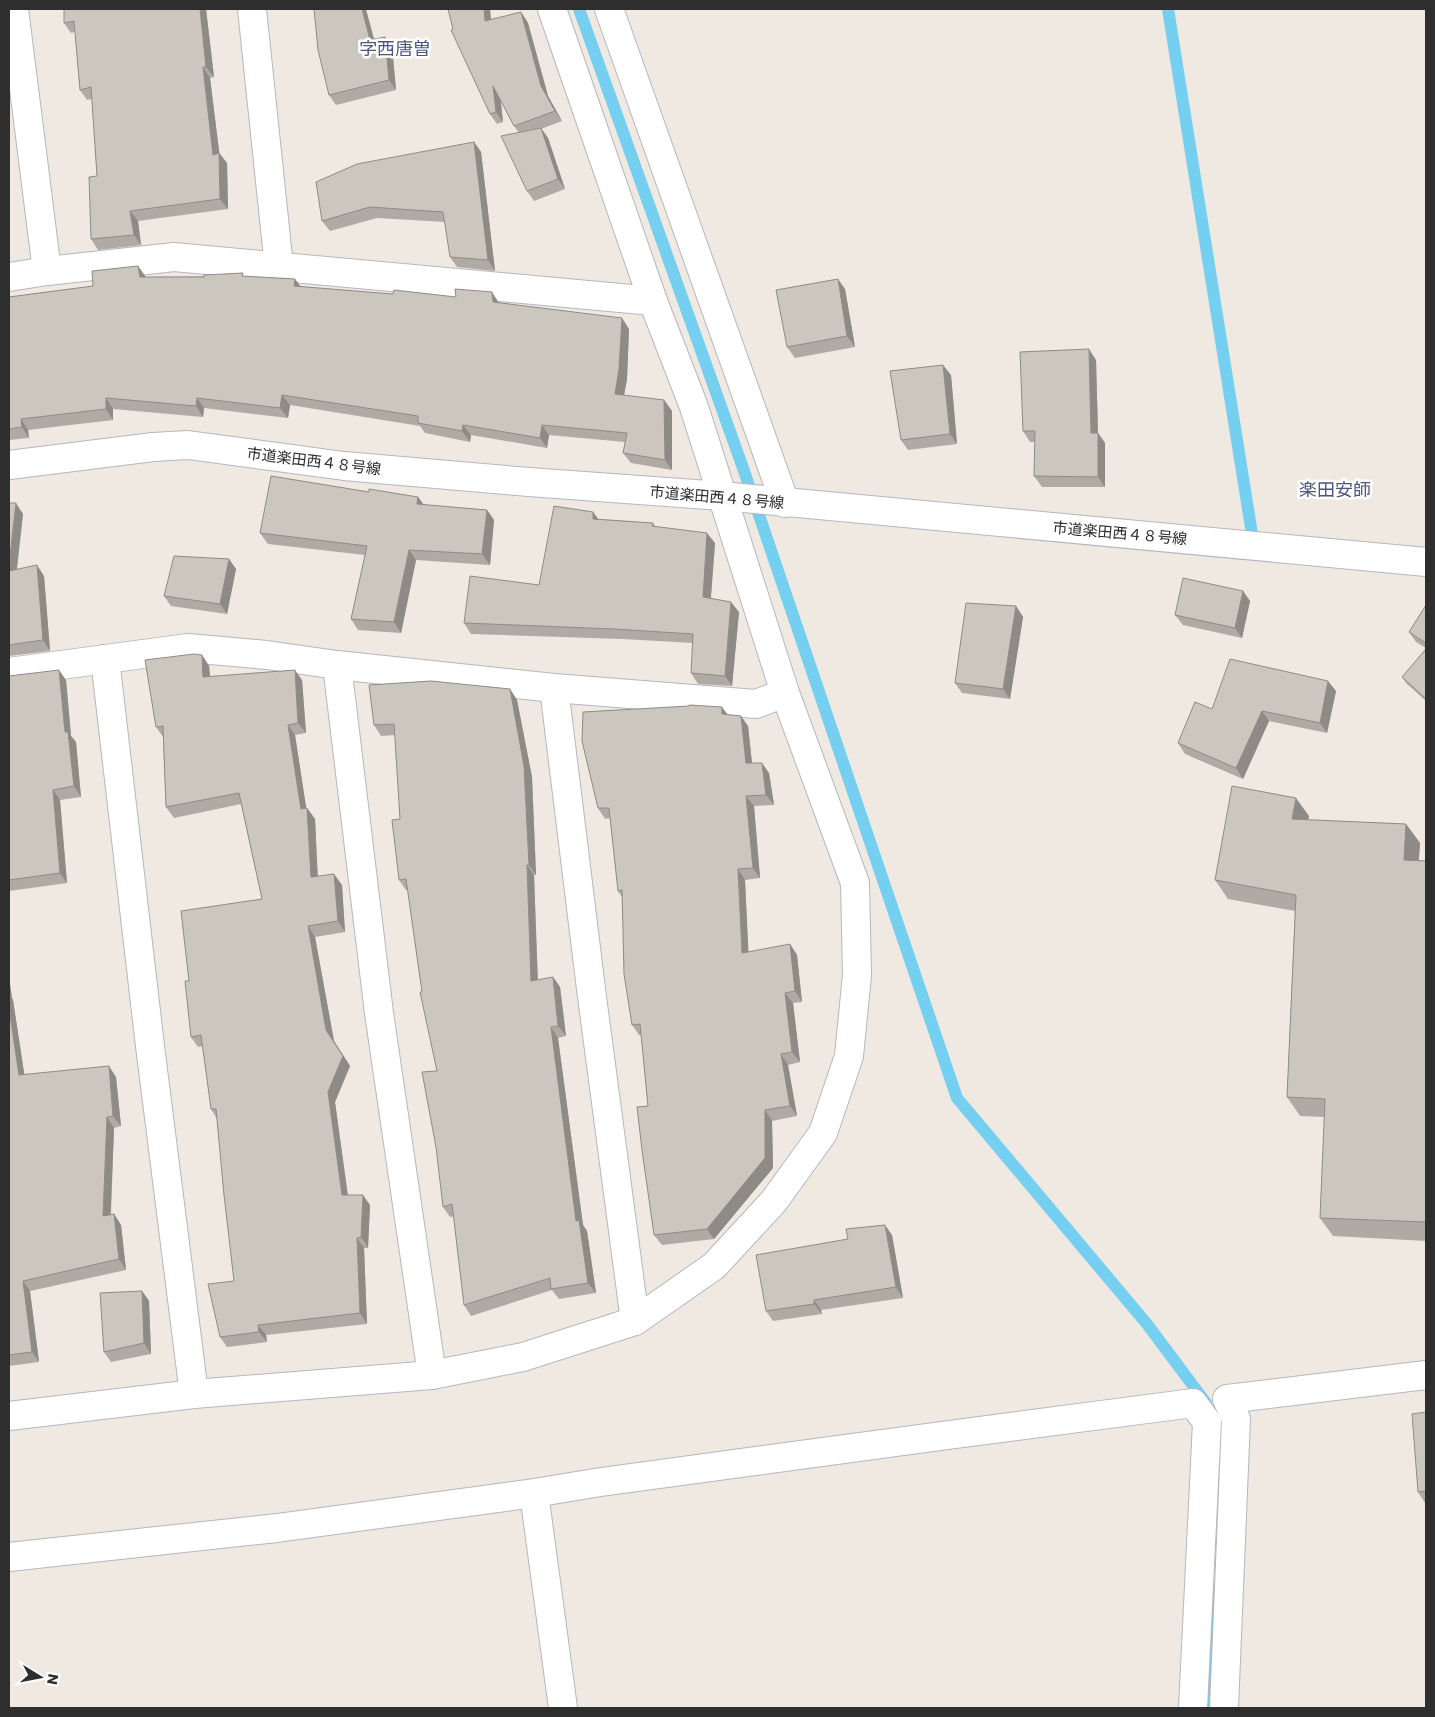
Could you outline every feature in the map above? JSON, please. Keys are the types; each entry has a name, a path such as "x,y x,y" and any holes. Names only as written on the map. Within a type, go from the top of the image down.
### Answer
{"street":[{"path":"14,9 47,271"},
{"path":"252,9 279,267"},
{"path":"9,1416 194,1394 432,1375 523,1357 635,1321 714,1266 774,1201 822,1133 849,1056 856,975 855,883 784,693 694,407 653,302 552,9"},
{"path":"609,9 785,503"},
{"path":"9,276 174,257 653,302"},
{"name":"市道楽田西４８号線","path":"9,465 152,447 188,445 344,466 722,496 1426,562"},
{"path":"9,672 188,648 267,655 337,665 554,688 756,704 784,693"},
{"path":"105,659 150,1046 194,1394"},
{"path":"337,665 379,1013 432,1375"},
{"path":"554,688 593,1007 635,1321"},
{"path":"1224,1708 1236,1419 1227,1399 1426,1375"},
{"path":"9,1557 277,1528 699,1468 1194,1404 1207,1422 1193,1708"},
{"path":"534,1492 563,1708"}],"building":[{"path":"64,9 200,9 206,67 203,67 213,155 219,153 220,199 130,211 134,235 91,239 89,177 97,176 91,87 80,90 74,21 64,23"},
{"path":"314,9 362,9 370,40 385,37 389,80 329,95 318,50"},
{"path":"448,9 484,9 485,21 521,12 541,86 555,111 514,126 493,86 496,112 490,114 451,30 453,29"},
{"path":"541,128 558,179 527,191 501,136"},
{"path":"474,142 488,260 450,257 443,212 370,207 322,221 316,182 357,164"},
{"path":"138,266 140,277 204,277 204,275 243,273 242,276 295,279 294,286 393,294 394,290 456,297 455,289 492,292 493,302 622,318 619,369 615,394 664,400 665,460 623,453 627,433 542,425 540,438 463,425 462,431 418,423 418,416 282,395 280,408 197,398 196,406 106,398 106,409 21,419 22,427 9,429 9,297 93,286 92,271"},
{"path":"838,279 847,336 787,347 776,290"},
{"path":"1089,349 1091,433 1098,433 1098,477 1034,476 1035,431 1023,431 1020,352"},
{"path":"943,365 950,434 901,440 890,371"},
{"path":"271,476 369,492 369,489 418,497 417,504 487,510 482,554 409,550 394,622 351,619 367,546 260,533"},
{"path":"9,503 16,503 9,565"},
{"path":"554,506 593,512 593,519 653,523 652,526 707,533 703,597 731,602 725,676 691,673 693,634 464,623 470,576 539,585"},
{"path":"174,556 229,559 220,604 164,596"},
{"path":"37,565 43,640 9,645 9,571"},
{"path":"1183,578 1243,591 1235,628 1175,615"},
{"path":"966,603 1016,606 1003,689 955,683"},
{"path":"1426,605 1426,643 1409,632"},
{"path":"1426,651 1426,699 1402,677"},
{"path":"194,654 202,655 203,677 295,670 298,723 288,725 301,809 307,808 311,877 334,874 338,921 308,926 326,1030 343,1056 328,1092 342,1195 363,1195 361,1237 357,1238 360,1313 258,1325 259,1332 220,1337 208,1284 234,1281 216,1109 211,1109 201,1035 191,1037 185,981 189,981 181,911 262,899 239,793 166,807 163,726 156,727 145,660"},
{"path":"1230,659 1328,681 1320,723 1262,711 1236,768 1178,743 1195,702 1212,709"},
{"path":"59,670 65,732 68,732 74,786 53,790 60,873 9,880 9,676"},
{"path":"431,681 510,689 524,766 529,865 527,865 531,981 553,977 558,1026 551,1027 576,1221 579,1220 588,1283 551,1289 550,1278 464,1305 452,1204 443,1207 436,1147 422,1072 437,1071 420,992 422,992 406,879 399,880 392,820 400,819 394,724 374,725 369,685"},
{"path":"689,705 722,707 722,714 741,716 746,763 762,763 766,795 746,796 753,868 738,869 742,953 790,944 795,991 785,993 792,1052 781,1054 790,1106 765,1110 765,1158 707,1229 654,1235 637,1107 648,1106 640,1024 632,1025 624,974 622,890 618,891 609,808 598,808 582,741 583,712"},
{"path":"1232,786 1296,798 1292,819 1406,824 1404,860 1426,861 1426,1222 1320,1218 1325,1099 1287,1097 1296,895 1215,880"},
{"path":"9,1008 19,1075 109,1066 113,1116 107,1117 103,1216 114,1214 119,1259 23,1281 32,1352 9,1355"},
{"path":"885,1225 896,1287 814,1300 814,1304 766,1311 756,1255 848,1239 846,1229"},
{"path":"142,1291 144,1343 104,1352 100,1293"},
{"path":"1426,1412 1426,1491 1418,1492 1412,1414"}],"waterway":[{"path":"579,9 743,468 957,1098 1147,1324 1206,1403"},
{"path":"1168,9 1252,534"},
{"path":"1208,1708 1212,1596"}],"district":[{"name":"字西唐曽","path":"395,48"},
{"name":"楽田安師","path":"1335,489"}]}
